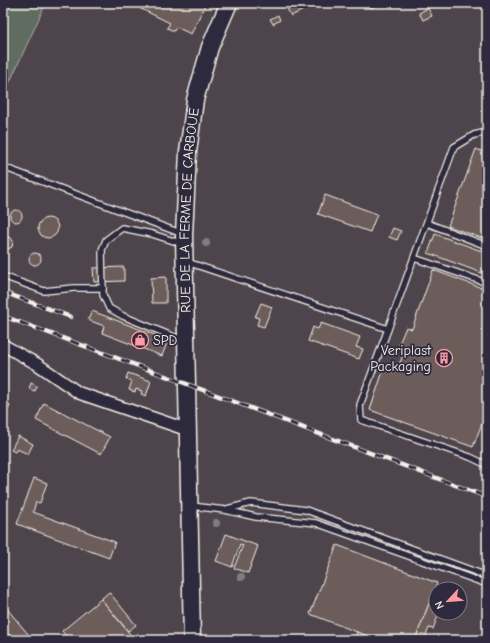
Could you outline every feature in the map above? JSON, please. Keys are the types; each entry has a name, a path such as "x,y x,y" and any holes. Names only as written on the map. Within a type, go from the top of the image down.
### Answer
{"street":[{"name":"RUE DE LA FERME DE CARBOUÉ","path":"192,640 184,240 188,152 195,100 210,47 229,3"},
{"path":"3,344 37,364 79,393 188,430"}],"lane":[{"path":"487,132 474,135 454,147 360,405 361,420 487,464"},
{"path":"3,167 184,240"},
{"path":"426,223 487,246"},
{"path":"184,240 122,228 106,240 102,250 103,295 108,308 123,316 186,342"},
{"path":"414,258 487,283"},
{"path":"185,261 388,329"},
{"path":"3,276 44,291 74,288 103,288"},
{"path":"225,510 251,503 306,510 487,576"},
{"path":"189,506 225,510 256,517 316,523 487,584"}],"shaded area":[{"path":"46,3 487,3 487,640 3,640 3,83 8,84"}],"green space":[{"path":"3,3 46,3 7,88 3,86"}],"building":[{"path":"129,3 206,3 191,34 176,27 174,31 167,28 170,23"},
{"path":"284,3 318,3 291,16"},
{"path":"368,3 382,3 371,8"},
{"path":"428,8 432,16 423,20 419,13"},
{"path":"278,15 280,20 273,24 270,19"},
{"path":"476,149 487,153 487,240 448,226"},
{"path":"325,195 377,214 370,232 318,214"},
{"path":"14,210 18,210 22,216 18,222 14,222 10,218 10,214"},
{"path":"44,218 52,218 58,224 58,232 52,238 44,238 38,232 38,224"},
{"path":"393,228 401,231 397,240 389,237"},
{"path":"435,234 487,253 487,275 428,253"},
{"path":"5,236 11,238 13,241 12,247 8,249 3,247 3,238"},
{"path":"33,253 37,253 41,259 37,265 33,265 29,261 29,257"},
{"path":"124,267 124,281 94,282 93,268"},
{"name":"Veriplast Packaging","path":"433,270 487,290 487,419 484,418 473,447 370,410 384,368 396,373 406,347 399,344 406,327 412,329"},
{"path":"166,277 166,303 152,303 151,278"},
{"path":"261,303 272,307 264,327 257,325 259,318 255,317"},
{"path":"92,311 168,340 162,356 102,333 104,326 88,320"},
{"path":"321,323 360,337 356,347 363,349 359,359 308,341 313,327 318,329"},
{"path":"128,373 151,381 146,396 141,394 142,391 136,389 135,392 129,390 132,381 126,379"},
{"path":"31,383 37,386 35,391 29,389"},
{"path":"3,402 10,405 4,421 3,420"},
{"path":"44,403 110,437 101,454 36,420"},
{"path":"18,436 33,444 28,454 17,449 15,452 11,450"},
{"path":"34,478 47,483 40,503 36,502 33,512 115,542 109,558 17,524"},
{"path":"226,534 258,546 248,573 234,568 243,545 240,544 232,567 216,561"},
{"path":"337,545 432,581 428,581 428,606 415,640 378,640 310,614"},
{"path":"109,592 136,625 128,631 101,599"},
{"path":"101,599 134,639 69,640 62,631"},
{"path":"3,604 33,640 3,640"},
{"path":"428,606 428,621 436,621 433,629 429,628 424,640 415,640"},
{"path":"357,632 378,640 354,640"}],"railway":[{"path":"3,292 71,317"},
{"path":"3,316 487,497"}],"place":[{"name":"SPD","path":"140,340"},
{"name":"Veriplast Packaging","path":"444,358"}]}
